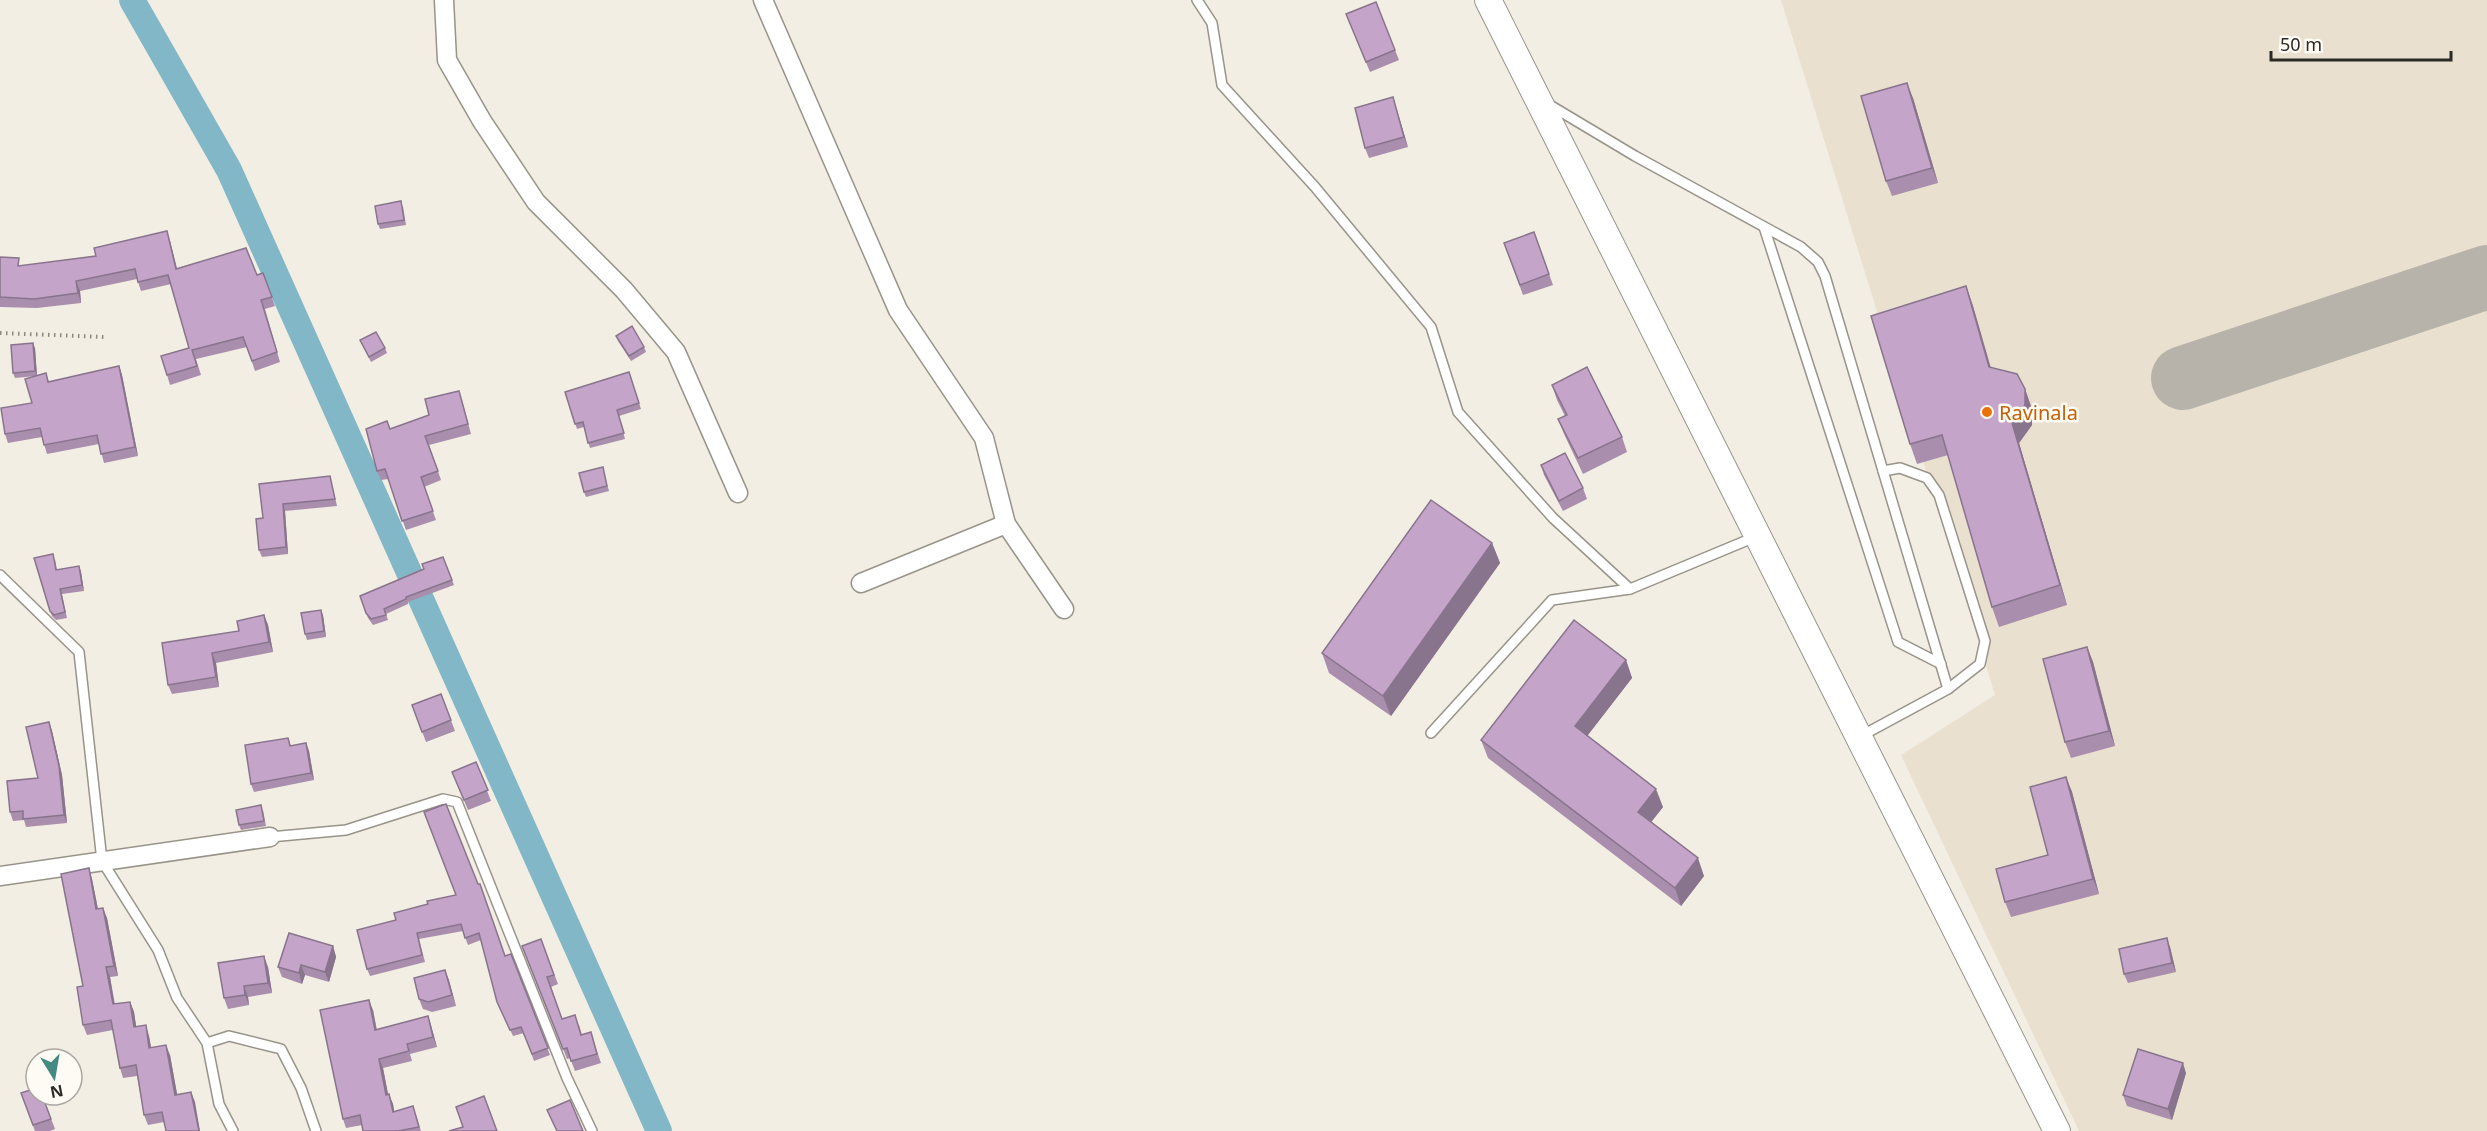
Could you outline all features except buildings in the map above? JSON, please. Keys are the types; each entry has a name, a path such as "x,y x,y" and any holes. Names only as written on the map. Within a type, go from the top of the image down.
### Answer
{"main road":[{"path":"1488,0 2057,1131"}],"street":[{"path":"444,0 447,60 476,111 536,202 624,290 676,352 738,493"},
{"path":"762,0 898,310 984,438 1006,524 1064,609"},
{"path":"861,583 1006,524"},
{"path":"0,876 270,837"}],"lane":[{"path":"1197,0 1212,23 1222,85 1315,187 1431,327 1458,412 1553,519 1630,589"},
{"path":"1536,97 1635,156 1801,247 1818,262 1825,276 1948,688"},
{"path":"1764,227 1898,642 1941,664"},
{"path":"1859,737 1948,688 1980,664 1985,641 1939,495 1927,478 1900,468 1883,471"},
{"path":"1431,733 1552,600 1630,589 1757,536"},
{"path":"0,575 79,652 102,861 158,950 177,998 207,1043 219,1104 233,1131"},
{"path":"270,837 346,830 443,799 457,802 558,1057 592,1131"},
{"path":"207,1043 229,1036 281,1049 301,1088 316,1131"}],"path":[{"path":"0,333 105,337"}],"shaded area":[{"path":"1781,0 2487,0 2487,1131 2079,1131 1901,755 1995,695"}],"waterway":[{"path":"132,0 229,170 659,1131"}],"taxiway":[{"path":"2183,378 2487,277"}],"place":[{"name":"Ravinala","path":"1987,412"}]}
